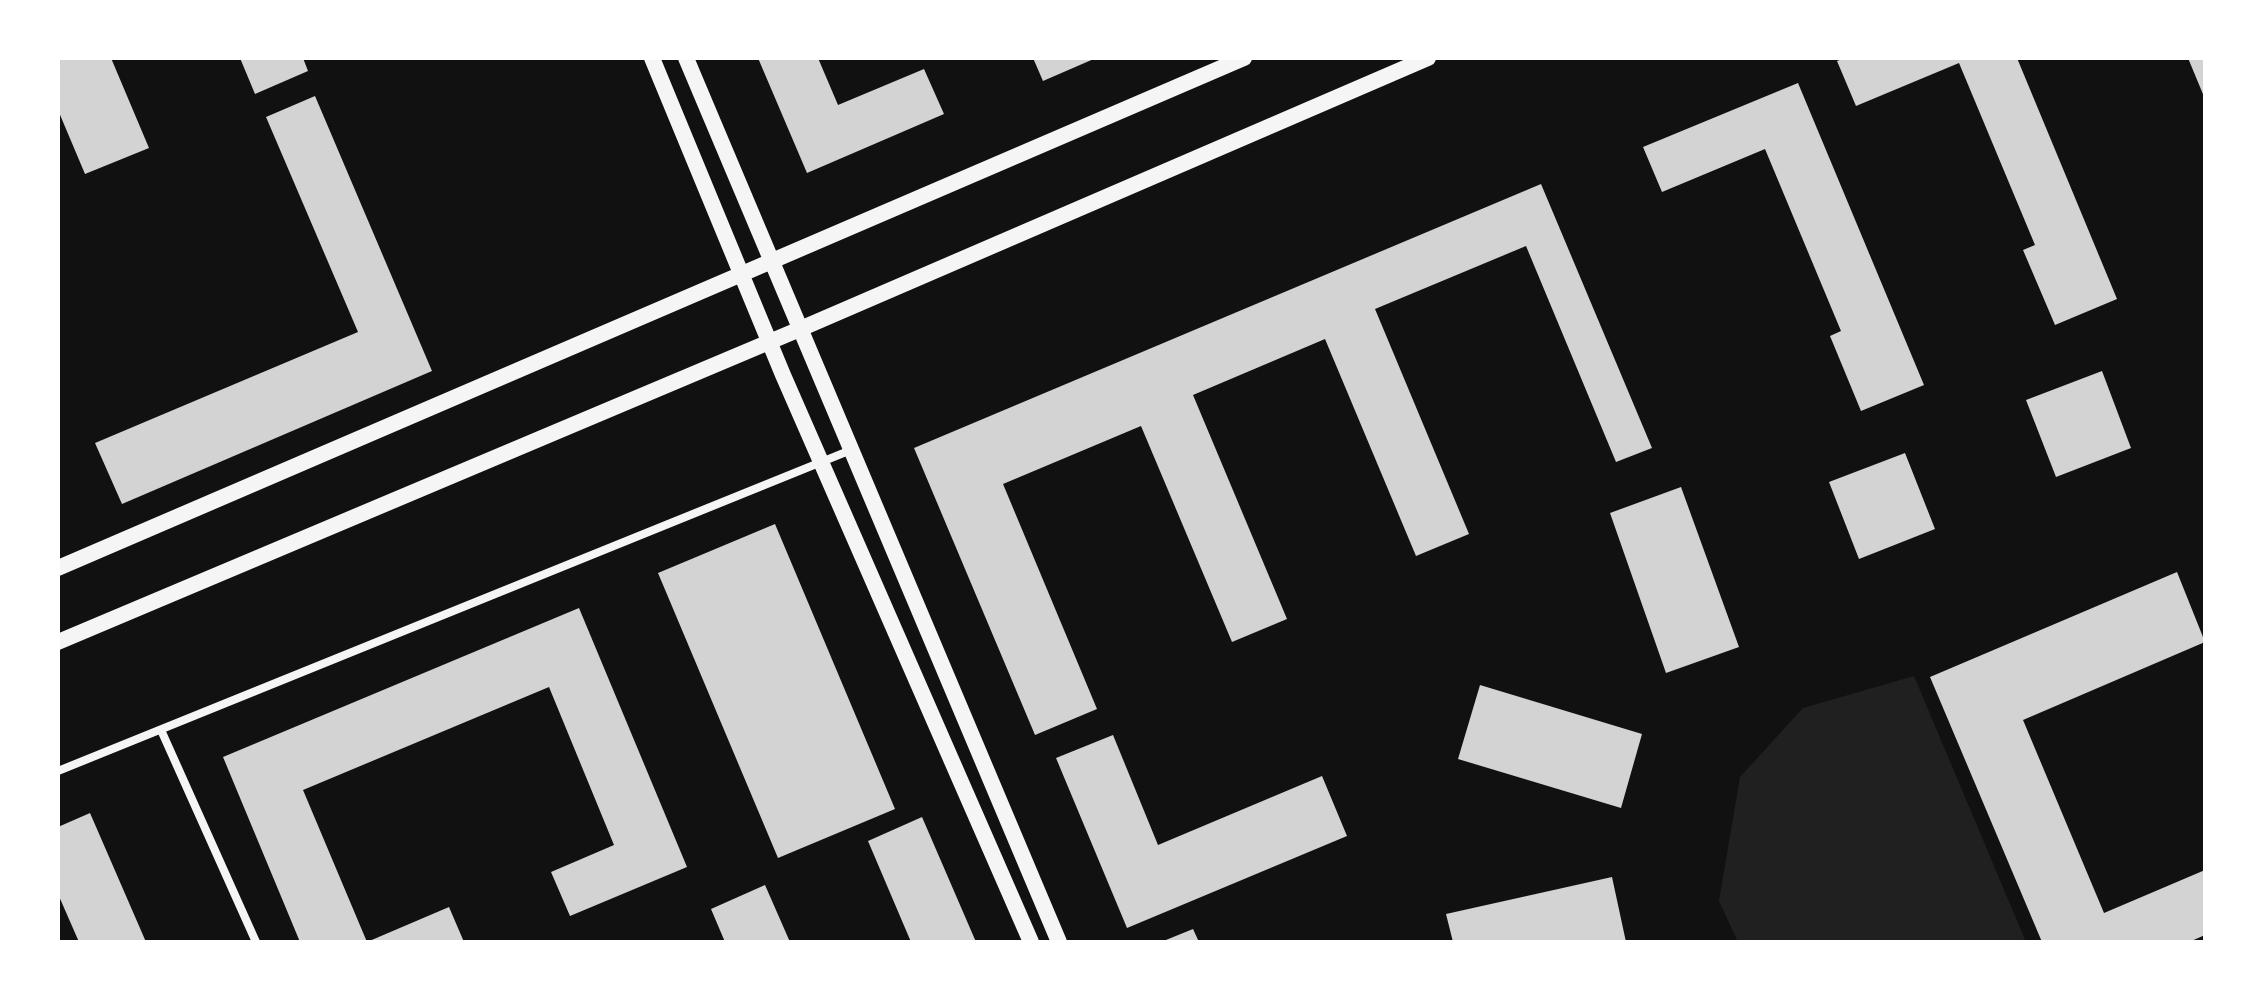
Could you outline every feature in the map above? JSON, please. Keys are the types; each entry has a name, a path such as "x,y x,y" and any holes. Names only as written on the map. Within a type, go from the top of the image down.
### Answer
{"main road":[{"path":"652,58 741,275 1031,942"},
{"path":"686,58 1059,942"},
{"path":"58,568 1244,58"},
{"path":"58,642 770,342 1428,58"}],"street":[{"path":"58,771 851,450"},
{"path":"161,730 256,942"}],"shaded area":[{"path":"1914,676 2026,942 1738,942 1719,901 1740,777 1803,708"}],"building":[{"path":"58,58 111,58 149,148 85,174 58,110"},
{"path":"240,58 303,58 308,71 255,94"},
{"path":"758,58 818,58 838,105 924,69 944,114 807,173"},
{"path":"1033,58 1096,58 1043,81"},
{"path":"1845,58 2017,58 2117,299 2055,325 2023,250 2035,245 1959,63 1856,106 1837,61"},
{"path":"2188,58 2205,58 2205,99"},
{"path":"1798,83 1924,385 1861,411 1830,336 1841,331 1765,149 1662,192 1643,147"},
{"path":"315,96 432,371 122,504 95,443 358,332 266,117"},
{"path":"1541,184 1652,448 1616,462 1526,246 1375,309 1469,534 1416,556 1325,339 1193,395 1287,619 1232,642 1141,426 1003,484 1097,709 1035,735 914,448"},
{"path":"2102,371 2131,448 2056,477 2026,400"},
{"path":"1905,453 1935,529 1859,559 1829,482"},
{"path":"1681,487 1739,647 1666,673 1610,513"},
{"path":"775,524 895,809 778,858 658,573"},
{"path":"2177,572 2205,642 2023,720 2104,913 2205,870 2205,935 2189,942 2042,942 1930,677"},
{"path":"579,608 687,867 570,916 551,872 614,845 549,687 303,790 367,942 300,942 223,757"},
{"path":"1480,685 1642,734 1621,808 1458,759"},
{"path":"1113,735 1158,845 1322,776 1347,836 1127,928 1056,758"},
{"path":"90,813 146,942 79,942 58,894 58,827"},
{"path":"922,817 976,942 911,942 868,841"},
{"path":"1612,877 1626,942 1453,942 1446,914"},
{"path":"765,885 790,942 725,942 711,909"},
{"path":"449,907 464,942 367,942"},
{"path":"1193,929 1199,942 1161,942"}]}
